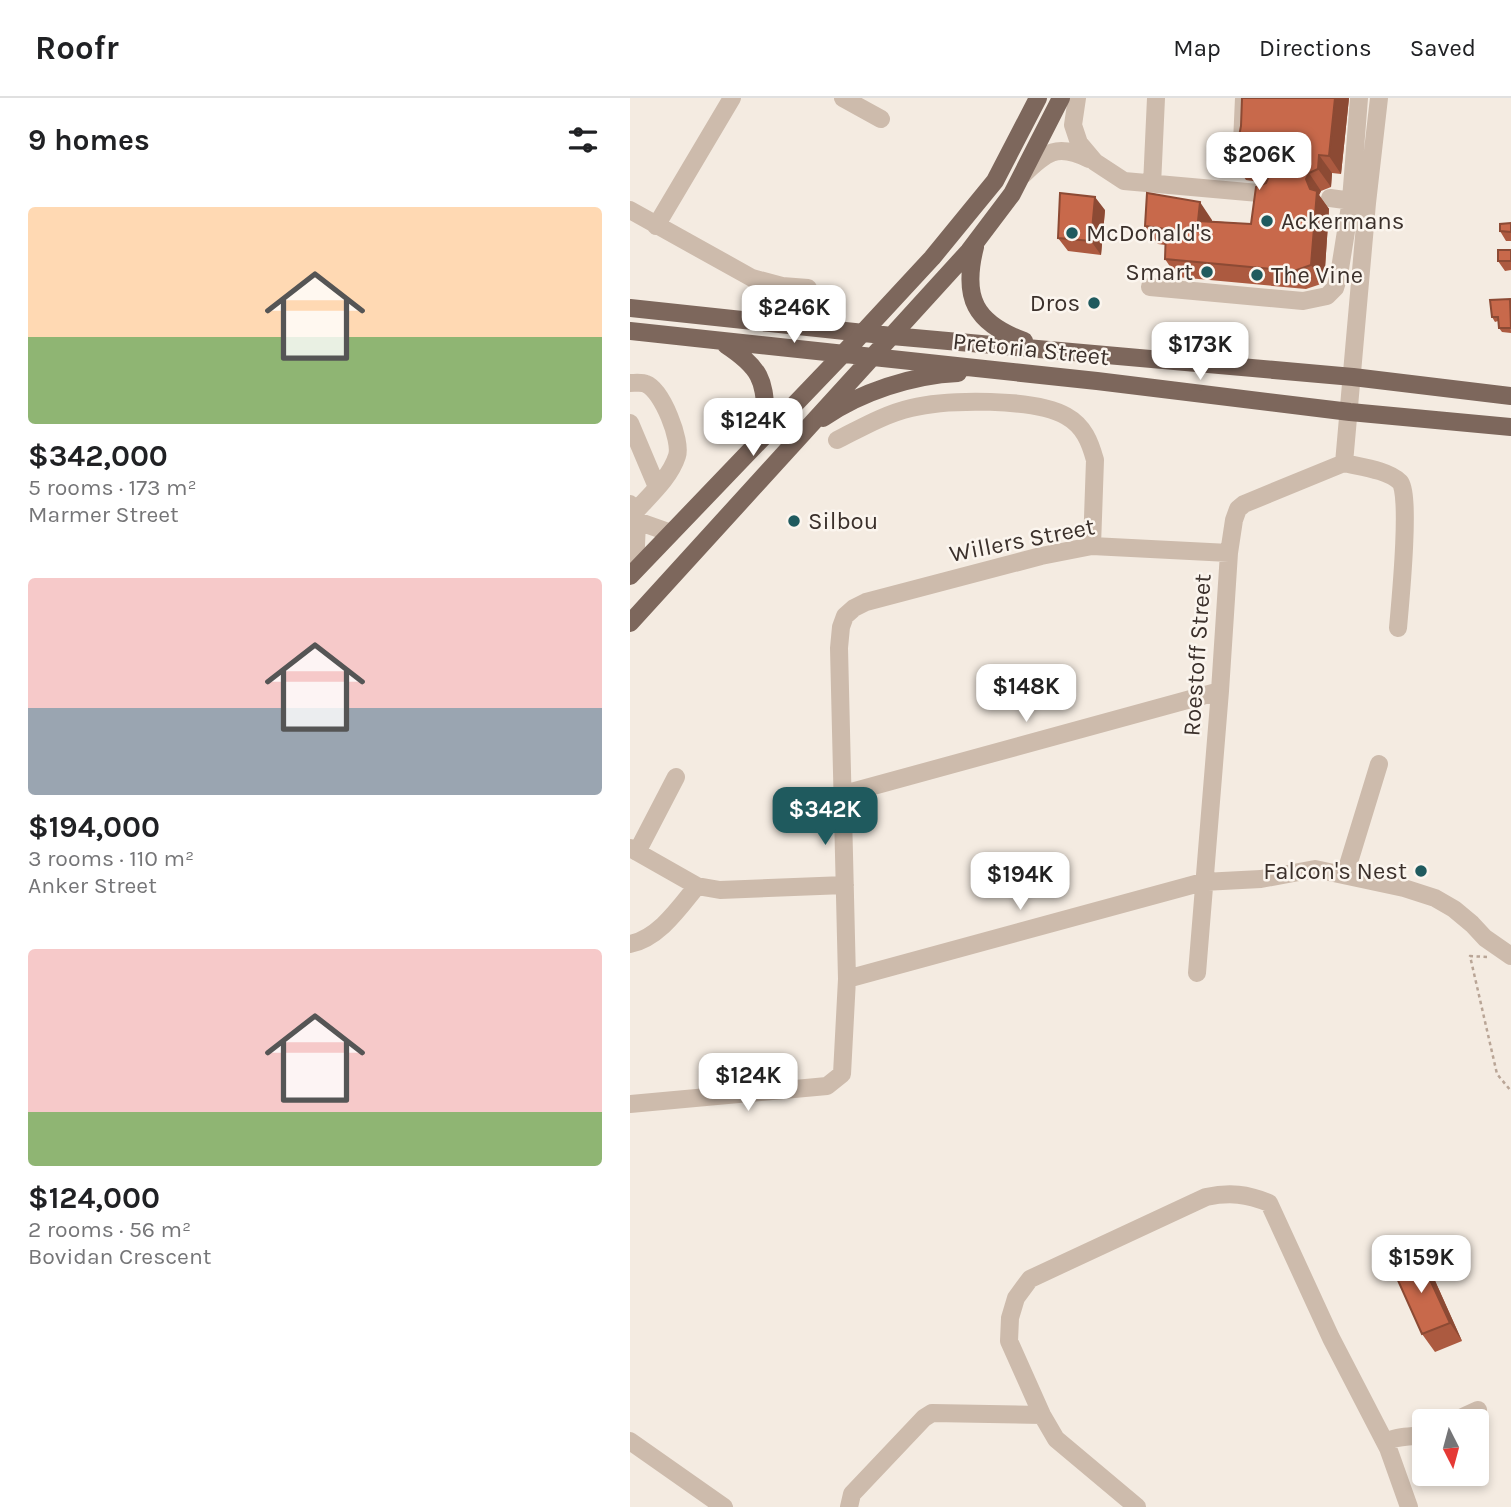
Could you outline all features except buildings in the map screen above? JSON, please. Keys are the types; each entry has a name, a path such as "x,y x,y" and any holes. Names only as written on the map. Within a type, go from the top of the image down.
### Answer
{"main road":[{"path":"633,573 932,258 995,181 1038,98"},
{"path":"630,623 892,337 977,240 1012,194 1061,98"},
{"path":"977,240 969,286 984,320 997,329 1041,348"},
{"name":"Pretoria Street","path":"630,308 892,337 1353,376 1511,396"},
{"name":"Pretoria Street","path":"630,331 1007,371 1350,412 1511,427"},
{"path":"722,342 748,359 763,381 768,433"},
{"path":"798,437 827,415 901,383 954,373 1007,371"}],"street":[{"path":"656,226 732,98"},
{"path":"844,98 881,119"},
{"path":"1077,98 1075,135 1096,162"},
{"path":"1152,185 1156,98"},
{"path":"1226,167 1233,166 1237,161 1242,142 1244,98"},
{"path":"1359,98 1359,202 1353,376 1344,463 1394,478 1404,489 1405,517 1398,628"},
{"path":"1150,287 1303,301 1327,296 1335,288 1359,202 1379,98"},
{"path":"1021,178 1040,158 1059,150 1070,151 1096,162 1124,181 1205,195 1269,194"},
{"path":"1330,198 1359,202"},
{"path":"630,210 752,278 782,286 808,288"},
{"path":"630,383 646,383 660,395 677,441 678,453 657,487 634,513 633,573"},
{"path":"837,440 878,419 911,408 956,402 1049,408 1081,427 1092,447 1095,460 1092,546"},
{"path":"630,423 657,487"},
{"name":"Roestoff Street","path":"1197,973 1220,691 1228,553 1234,520 1238,509 1244,504 1344,463"},
{"path":"634,513 671,533"},
{"name":"Willers Street","path":"844,794 839,648 845,616 854,608 866,602 1041,556 1092,546 1228,553"},
{"path":"630,1104 827,1086 842,1074 847,979 844,794 1220,691"},
{"path":"1345,875 1380,764"},
{"path":"676,777 634,850 697,886 720,890 845,885"},
{"path":"847,979 1203,882 1261,879 1315,869 1404,888 1434,898 1464,916 1504,957"},
{"path":"630,944 652,936 697,886"},
{"path":"1137,1507 1056,1439 1042,1415 1009,1340 1010,1318 1016,1298 1030,1279 1206,1197 1227,1193 1250,1195 1269,1203 1331,1338 1388,1448 1409,1507"},
{"path":"849,1507 852,1494 923,1418 932,1413 1042,1415"},
{"path":"1388,1448 1387,1442 1390,1439 1412,1436"},
{"path":"630,1441 724,1507"}],"path":[{"path":"1504,957 1470,956 1497,1074 1511,1091"}],"place":[{"name":"Ackermans","path":"1267,221"},
{"name":"McDonald's","path":"1072,233"},
{"name":"Smart","path":"1207,272"},
{"name":"The Vine","path":"1257,275"},
{"name":"Dros","path":"1094,303"},
{"name":"Silbou","path":"794,521"},
{"name":"Falcon's Nest","path":"1421,871"}]}
